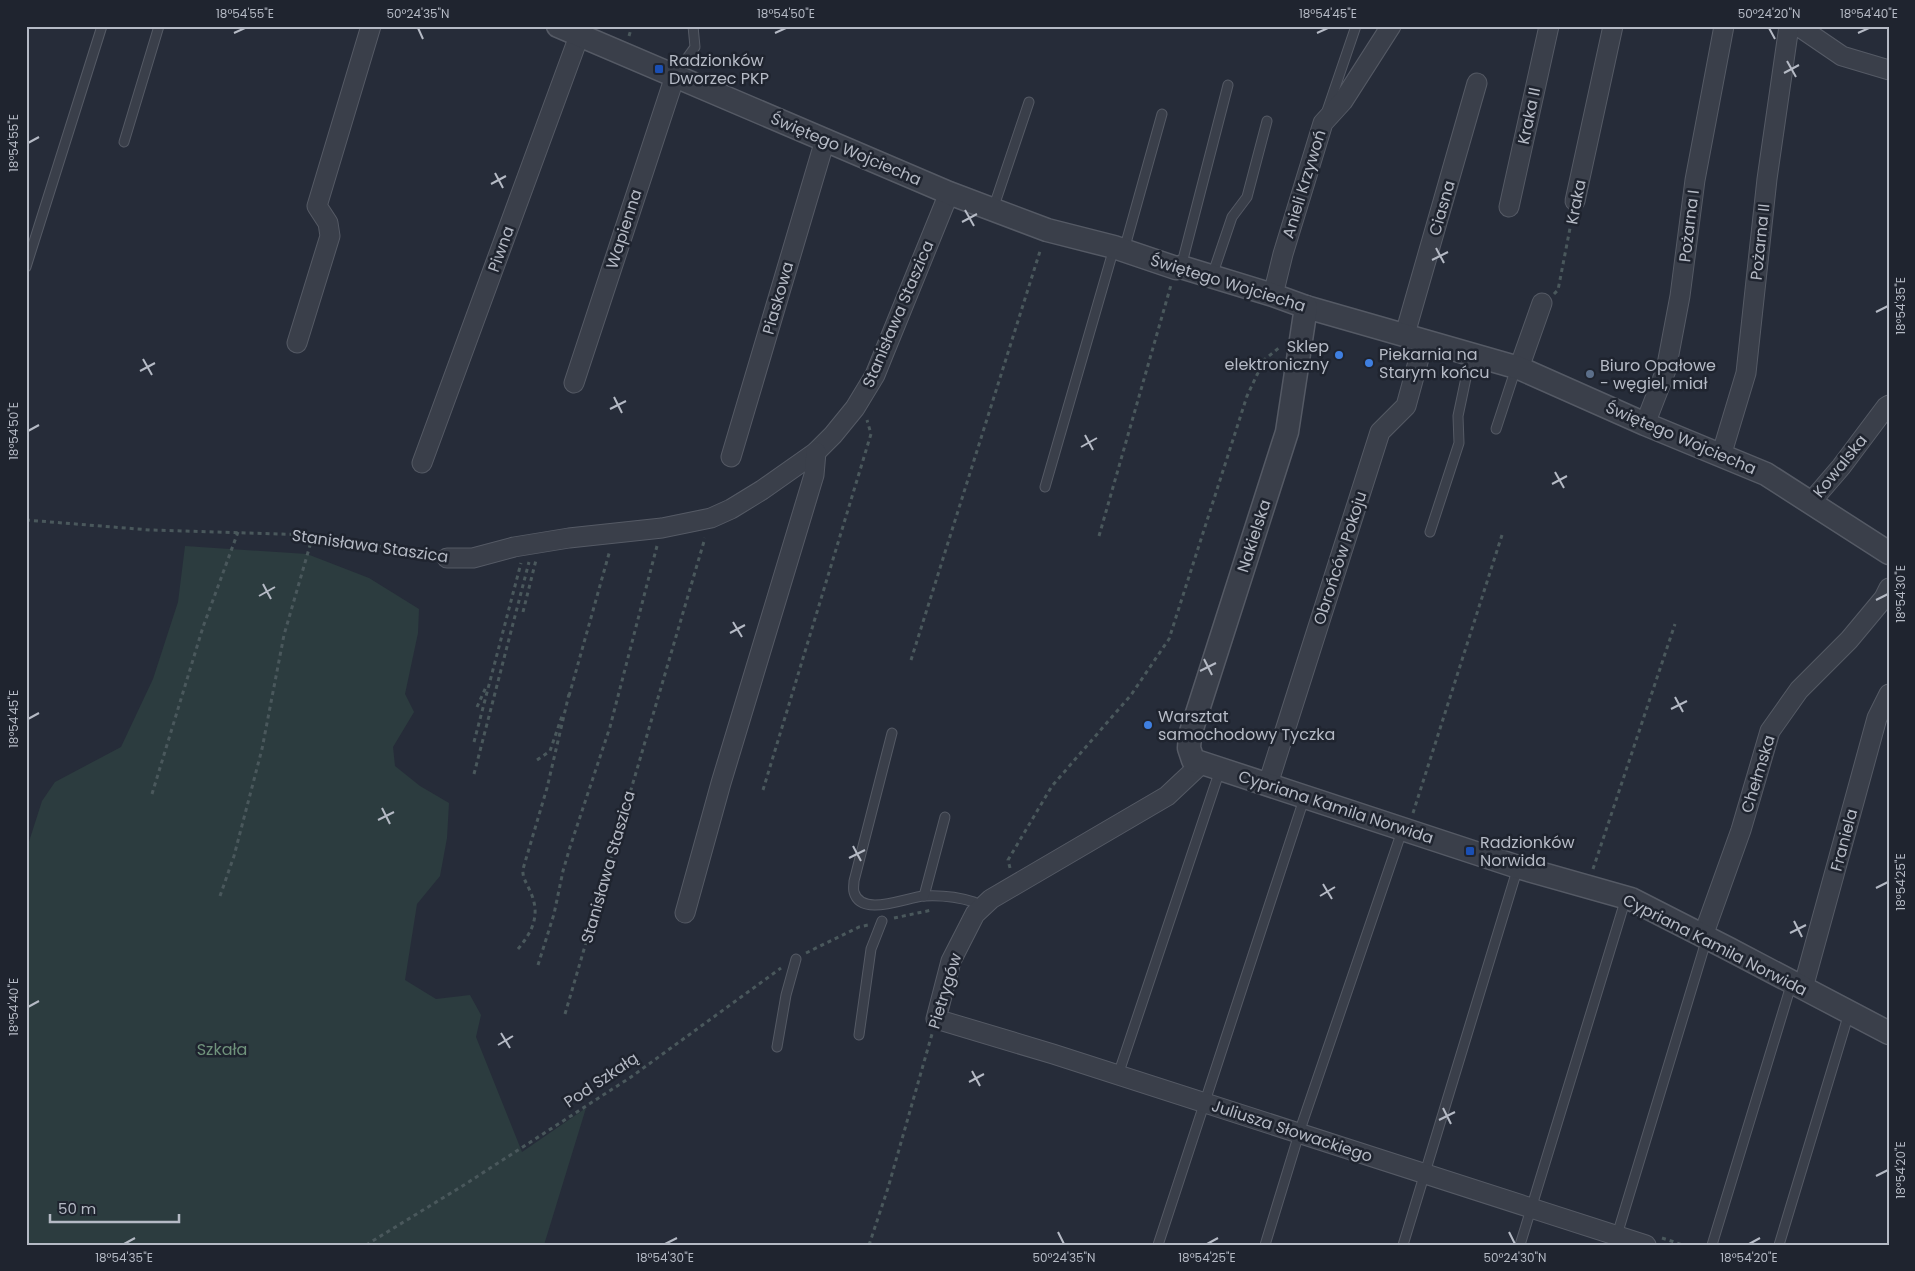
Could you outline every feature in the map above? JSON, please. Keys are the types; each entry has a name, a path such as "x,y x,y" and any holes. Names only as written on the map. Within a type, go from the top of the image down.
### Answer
{"street":[{"path":"297,342 330,236 328,223 317,206 371,26"},
{"name":"Świętego Wojciecha","path":"558,26 949,193 1047,230 1212,276 1306,307 1518,368 1645,424 1766,474 1889,553"},
{"name":"Kraka II","path":"1509,207 1549,26"},
{"name":"Kraka","path":"1575,201 1613,26"},
{"name":"Pożarna I","path":"1645,424 1666,370 1680,296 1695,180 1724,26"},
{"name":"Pożarna II","path":"1722,456 1746,373 1766,179 1789,26"},
{"path":"1798,26 1842,56 1889,70"},
{"name":"Anieli Krzywoń","path":"1273,295 1283,254 1323,123 1343,101 1389,30"},
{"name":"Piwna","path":"422,463 579,36"},
{"name":"Wapienna","path":"574,383 675,76"},
{"name":"Ciasna","path":"1415,337 1477,82"},
{"name":"Piaskowa","path":"731,457 825,140"},
{"name":"Stanisława Staszica","path":"447,558 473,558 533,544 662,528 711,518 762,490 816,452 855,408 875,375 949,193"},
{"path":"1518,368 1542,303"},
{"name":"Nakielska","path":"1205,764 1188,748 1190,735 1287,432 1306,307"},
{"name":"Obrońców Pokoju","path":"1268,784 1380,432 1406,406 1415,337"},
{"name":"Kowalska","path":"1810,503 1841,467 1889,405"},
{"path":"685,913 718,792 814,475 816,452"},
{"name":"Chełmska","path":"1705,937 1741,830 1770,731 1799,690 1849,640 1884,598 1889,588"},
{"name":"Franiela","path":"1797,985 1877,718 1889,694"},
{"name":"Cypriana Kamila Norwida","path":"1205,764 1518,866 1626,898 1889,1033"},
{"name":"Pietrygów","path":"936,1019 951,962 975,914 991,899 1167,796 1205,764"},
{"name":"Juliusza Słowackiego","path":"936,1019 1118,1075 1532,1208 1616,1240 1646,1245"}],"lane":[{"path":"26,267 102,26"},
{"path":"124,142 160,26"},
{"path":"675,76 695,47 693,26"},
{"path":"1323,123 1356,26"},
{"path":"1178,267 1228,84"},
{"path":"992,209 1029,102"},
{"path":"1045,487 1162,114"},
{"path":"1212,276 1232,217 1247,197 1267,121"},
{"path":"1430,532 1458,443 1458,416 1471,354"},
{"path":"1496,429 1518,368"},
{"path":"892,733 854,881 854,892 859,900 870,906 924,896 956,897 974,902"},
{"path":"1118,1075 1205,764"},
{"path":"1158,1245 1305,796"},
{"path":"924,896 945,817"},
{"path":"1265,1245 1300,1134 1405,829"},
{"path":"1403,1245 1518,866"},
{"path":"1520,1245 1626,898"},
{"path":"859,1035 871,949 882,921"},
{"path":"1616,1240 1705,937"},
{"path":"777,1047 786,995 796,959"},
{"path":"1712,1245 1797,985"},
{"path":"1779,1245 1849,1012"}],"path":[{"name":"Kraka","path":"1542,303 1558,290 1575,201"},
{"path":"911,660 1047,230"},
{"path":"1099,536 1178,267"},
{"name":"Świętego Wojciecha","path":"1014,886 1008,860 1052,786 1131,695 1169,639 1247,396 1264,360 1284,344 1302,335"},
{"path":"763,790 871,434 866,418 855,408"},
{"name":"Stanisława Staszica","path":"565,1014 711,518"},
{"name":"Stanisława Staszica","path":"26,520 150,530 313,535 447,558"},
{"path":"538,965 554,914 570,847 610,727 662,528"},
{"path":"152,794 203,626 238,532"},
{"path":"537,760 550,751 569,694 615,533"},
{"path":"220,896 234,856 262,749 284,635 313,535"},
{"path":"1405,829 1502,536"},
{"path":"523,612 533,544"},
{"path":"474,742 488,685 533,544"},
{"path":"474,774 533,544"},
{"path":"1587,887 1675,624"},
{"path":"477,707 482,693 488,685"},
{"path":"518,949 531,928 537,908 523,876 523,869 543,804 569,694"},
{"name":"Pod Szkałą","path":"366,1245 630,1077 773,972 796,959"},
{"name":"Pietrygów","path":"869,1245 888,1188 936,1019"}],"green space":[{"name":"Szkała","path":"185,546 307,554 369,578 419,609 418,633 405,694 414,712 393,747 395,766 420,786 449,803 447,838 440,876 417,904 405,980 436,999 470,995 481,1015 476,1037 522,1152 586,1108 544,1245 26,1245 26,851 42,801 55,782 121,747 153,679 178,602"}],"place":[{"name":"Radzionków Dworzec PKP","path":"659,69"},
{"name":"Sklep elektroniczny","path":"1339,355"},
{"name":"Piekarnia na Starym końcu","path":"1369,363"},
{"name":"Biuro Opałowe - węgiel, miał","path":"1590,374"},
{"name":"Warsztat samochodowy Tyczka","path":"1148,725"},
{"name":"Radzionków Norwida","path":"1470,851"}]}
